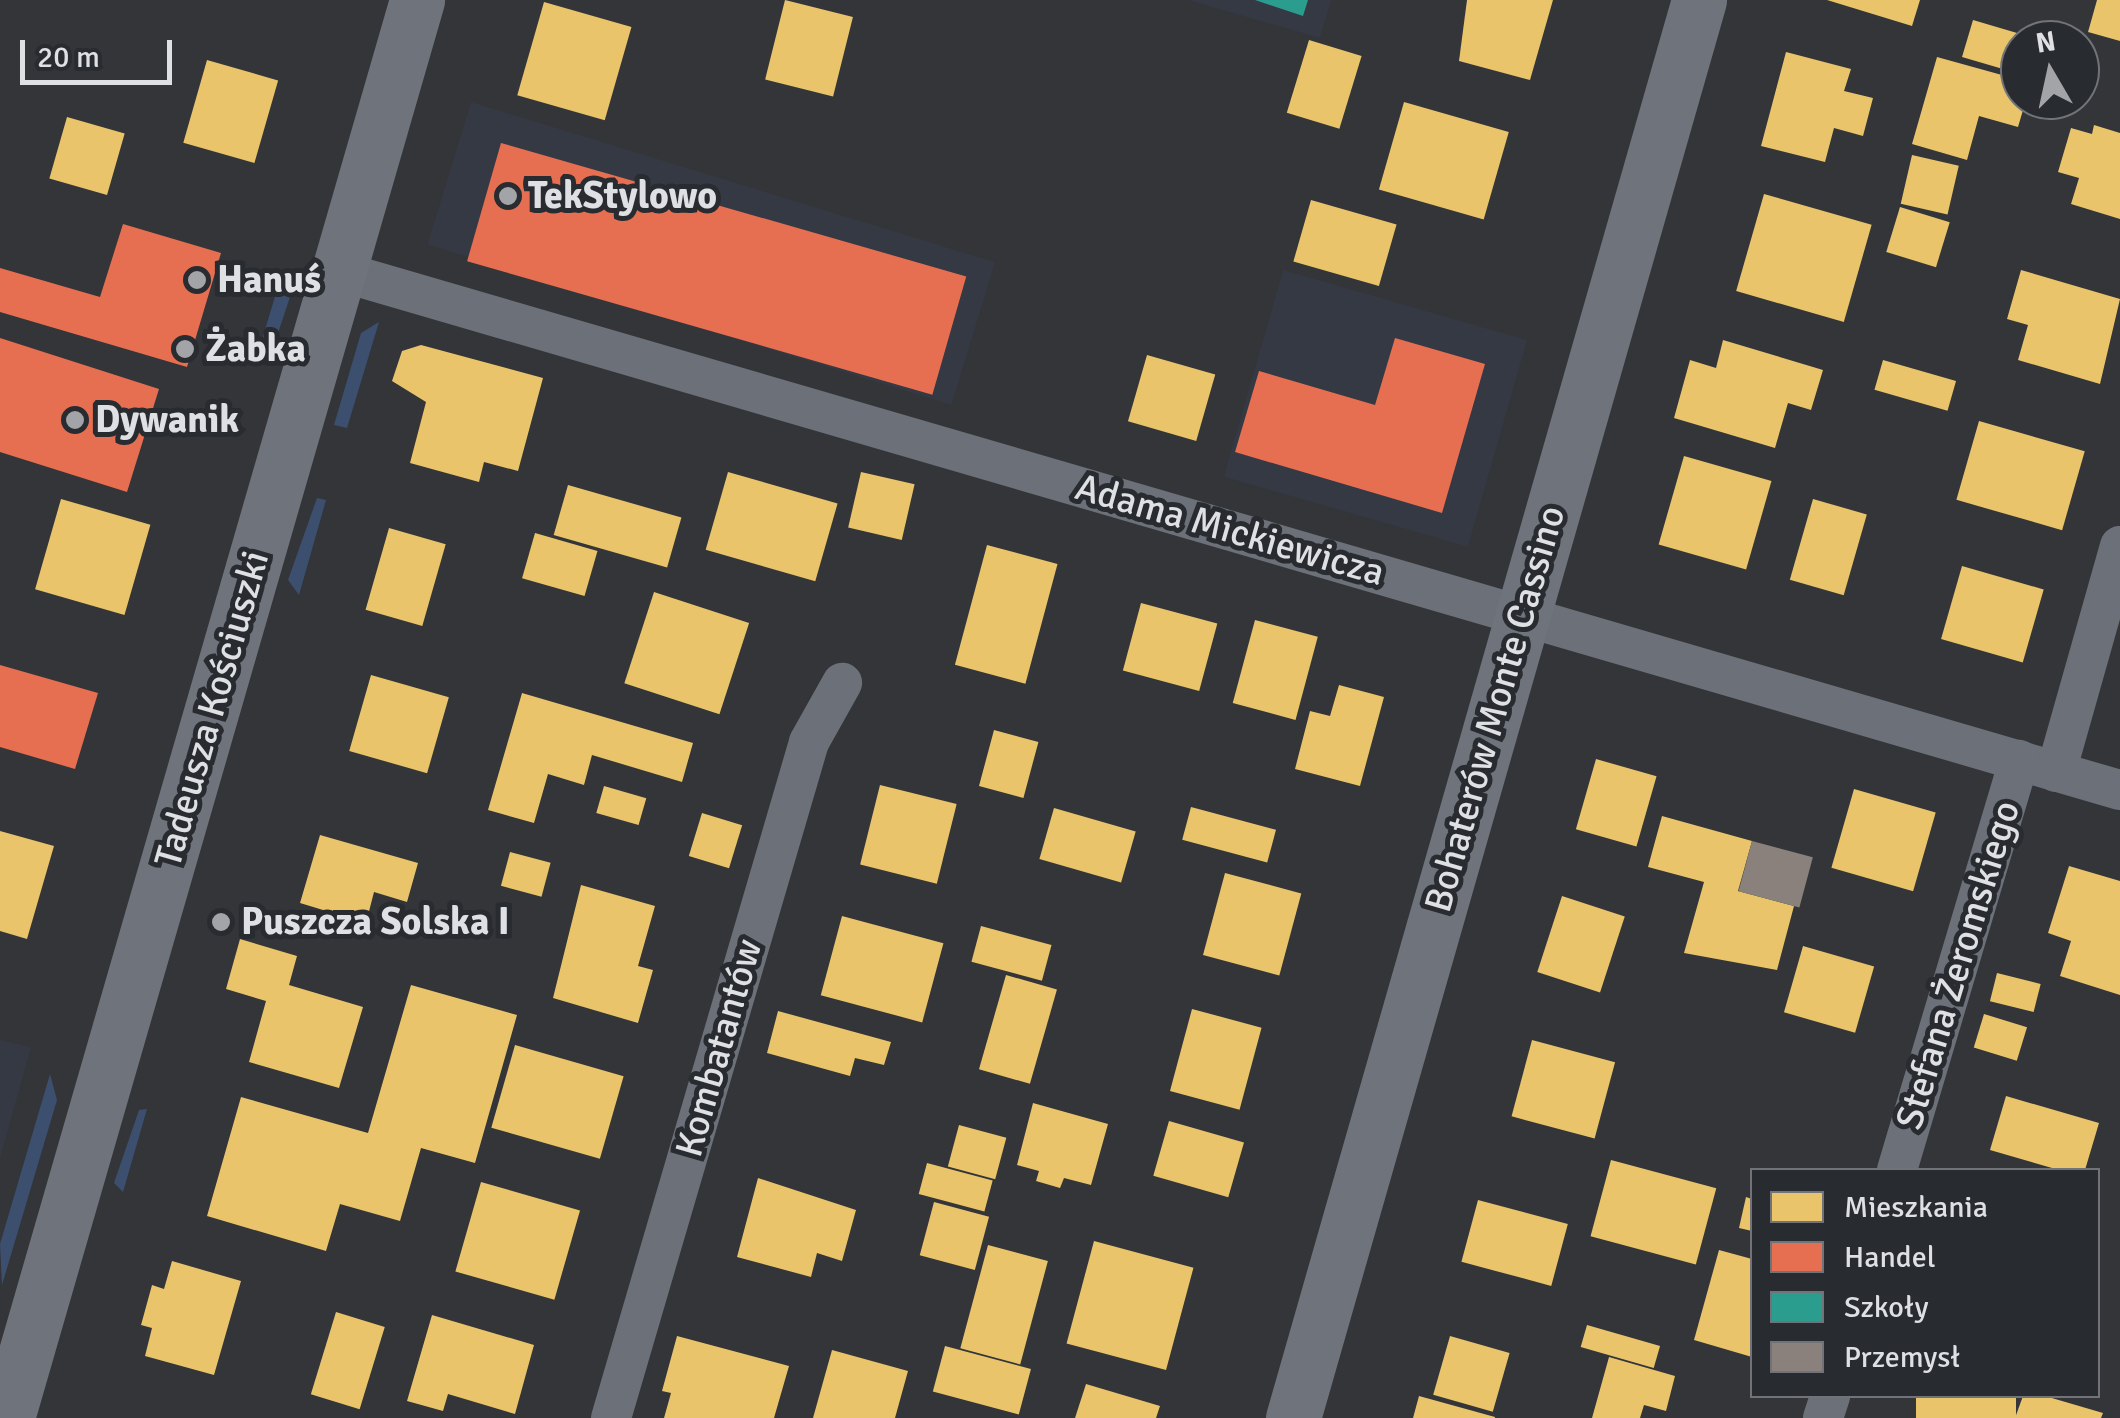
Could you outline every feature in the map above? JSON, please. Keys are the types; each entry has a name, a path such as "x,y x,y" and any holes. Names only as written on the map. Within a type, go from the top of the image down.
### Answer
{"street":[{"name":"Tadeusza Kościuszki","path":"7,1418 418,0"},
{"name":"Bohaterów Monte Cassino","path":"1293,1418 1698,0"},
{"name":"Adama Mickiewicza","path":"339,272 2120,790"},
{"name":"Stefana Żeromskiego","path":"1898,1168 2038,766 2120,546"},
{"name":"Kombatantów","path":"611,1418 809,742 842,684"}],"shaded area":[{"path":"1188,0 1331,0 1320,38"},
{"path":"471,102 995,262 951,405 427,244"},
{"path":"1283,270 1527,340 1468,547 1224,477"},
{"path":"281,277 294,285 269,360 257,356"},
{"path":"379,322 347,428 334,425 361,333"},
{"path":"317,498 326,500 299,595 288,580"},
{"path":"0,1040 31,1047 0,1159"},
{"path":"50,1074 57,1100 2,1285 0,1244"},
{"path":"147,1109 123,1192 114,1183 139,1110"}],"building: Mieszkania":[{"path":"785,0 853,17 833,96 765,80"},
{"path":"1467,0 1553,0 1530,80 1459,61"},
{"path":"1827,0 1920,0 1912,26"},
{"path":"2097,0 2120,0 2120,41 2100,35 2100,20 2091,20"},
{"path":"544,2 631,27 605,120 517,95"},
{"path":"1973,20 2000,28 2000,68 1962,57"},
{"path":"1309,40 1362,56 1339,129 1287,113"},
{"path":"1786,52 1851,69 1844,91 1873,98 1863,136 1834,128 1825,162 1761,146"},
{"path":"1937,57 2000,74 2000,120 2020,120 2018,127 1979,116 1967,160 1912,144"},
{"path":"207,60 278,80 254,163 183,143"},
{"path":"1404,102 1509,132 1484,220 1379,189"},
{"path":"67,117 125,134 107,195 49,179"},
{"path":"2094,125 2120,133 2120,219 2071,204 2079,178 2058,172 2071,128 2092,134"},
{"path":"1912,155 1959,166 1948,215 1901,204"},
{"path":"1764,194 1872,225 1844,322 1736,291"},
{"path":"1311,200 1397,225 1379,286 1293,262"},
{"path":"1900,207 1950,222 1936,267 1886,252"},
{"path":"2021,270 2120,299 2100,384 2018,360 2028,325 2007,319"},
{"path":"1723,340 1823,370 1811,410 1788,403 1775,448 1674,418 1690,360 1716,368"},
{"path":"421,345 543,378 518,471 484,462 479,482 410,463 426,402 392,381 402,351"},
{"path":"1147,355 1215,375 1196,441 1128,421"},
{"path":"1883,360 1956,381 1948,411 1874,390"},
{"path":"1979,421 2085,451 2062,530 1956,500"},
{"path":"1684,456 1771,481 1746,570 1659,544"},
{"path":"728,472 838,503 815,581 706,550"},
{"path":"861,472 915,484 902,540 848,528"},
{"path":"568,485 681,518 667,568 554,535"},
{"path":"61,499 150,525 124,615 35,589"},
{"path":"1813,499 1867,514 1844,595 1790,580"},
{"path":"389,528 446,544 422,626 366,610"},
{"path":"535,533 597,551 585,596 522,578"},
{"path":"987,545 1058,564 1025,684 955,665"},
{"path":"1962,566 2044,589 2023,662 1941,639"},
{"path":"654,592 749,623 719,714 624,683"},
{"path":"1141,603 1217,623 1199,691 1123,671"},
{"path":"1255,620 1318,637 1296,720 1233,703"},
{"path":"371,675 449,697 427,773 349,751"},
{"path":"1339,685 1384,697 1360,786 1295,769 1310,711 1330,716"},
{"path":"522,693 693,743 682,782 592,755 584,785 548,774 534,823 488,810"},
{"path":"994,730 1038,742 1023,798 979,786"},
{"path":"1596,759 1657,776 1636,847 1576,829"},
{"path":"880,785 957,804 937,884 860,865"},
{"path":"604,786 646,798 639,825 596,813"},
{"path":"1854,789 1936,812 1913,891 1831,868"},
{"path":"1191,807 1276,830 1267,863 1182,840"},
{"path":"1054,808 1136,831 1121,882 1039,859"},
{"path":"702,813 742,825 729,868 689,856"},
{"path":"1662,816 1752,841 1738,891 1794,906 1777,970 1684,953 1704,882 1648,867"},
{"path":"0,831 54,846 27,939 0,931"},
{"path":"320,835 418,863 407,902 374,892 366,923 300,903"},
{"path":"510,852 551,863 542,897 501,886"},
{"path":"2069,866 2120,881 2120,995 2060,976 2071,941 2048,933"},
{"path":"1225,873 1301,893 1279,976 1203,955"},
{"path":"581,885 655,906 638,966 653,970 638,1023 553,998"},
{"path":"1562,896 1625,916 1600,992 1537,972"},
{"path":"842,916 943,943 922,1022 821,995"},
{"path":"981,926 1052,945 1042,981 971,962"},
{"path":"240,939 297,956 289,985 363,1007 339,1088 249,1062 266,1001 226,989"},
{"path":"1803,946 1874,966 1855,1033 1784,1012"},
{"path":"1997,973 2041,984 2034,1012 1990,1001"},
{"path":"1006,975 1057,990 1030,1084 979,1069"},
{"path":"411,985 517,1015 475,1163 421,1148 400,1221 340,1204 326,1251 207,1216 241,1097 368,1133"},
{"path":"1192,1009 1262,1028 1240,1110 1170,1091"},
{"path":"778,1011 891,1042 884,1065 855,1058 850,1076 767,1053"},
{"path":"1984,1014 2027,1027 2017,1061 1974,1047"},
{"path":"1532,1040 1615,1062 1595,1139 1512,1116"},
{"path":"515,1045 624,1076 600,1159 491,1128"},
{"path":"2006,1096 2099,1123 2086,1168 2052,1168 1990,1150"},
{"path":"1033,1103 1108,1124 1091,1185 1064,1178 1060,1188 1036,1181 1039,1171 1017,1165"},
{"path":"1169,1121 1244,1142 1228,1197 1153,1176"},
{"path":"959,1125 1006,1138 995,1179 948,1167"},
{"path":"1611,1160 1716,1188 1696,1265 1591,1236"},
{"path":"927,1163 993,1181 984,1212 919,1194"},
{"path":"758,1178 856,1210 842,1261 817,1253 811,1277 737,1257"},
{"path":"481,1182 580,1210 554,1300 455,1271"},
{"path":"1746,1197 1750,1198 1750,1231 1739,1228"},
{"path":"1478,1200 1568,1224 1551,1286 1461,1262"},
{"path":"934,1202 989,1217 975,1270 920,1255"},
{"path":"1094,1241 1193,1268 1166,1370 1067,1343"},
{"path":"988,1245 1048,1261 1020,1364 960,1348"},
{"path":"1719,1250 1750,1258 1750,1356 1694,1340"},
{"path":"172,1261 241,1281 214,1375 145,1356 152,1328 141,1325 152,1285 164,1289"},
{"path":"336,1312 385,1327 360,1409 311,1394"},
{"path":"432,1315 534,1345 515,1414 448,1394 443,1411 407,1401"},
{"path":"1587,1325 1660,1346 1654,1368 1581,1347"},
{"path":"677,1336 789,1366 774,1418 664,1418 671,1393 662,1391"},
{"path":"1450,1336 1510,1353 1493,1412 1433,1395"},
{"path":"945,1346 1031,1369 1019,1414 933,1391"},
{"path":"832,1350 908,1371 895,1418 813,1418"},
{"path":"1609,1357 1675,1376 1666,1411 1644,1405 1640,1418 1592,1418"},
{"path":"1086,1384 1160,1406 1156,1418 1075,1418"},
{"path":"1419,1396 1495,1417 1495,1418 1413,1418"},
{"path":"1916,1398 2016,1398 2016,1418 1916,1418"},
{"path":"2022,1398 2052,1398 2103,1413 2101,1418 2015,1418"}],"building: Handel":[{"path":"501,143 966,276 932,395 467,261"},
{"path":"123,224 221,253 187,367 0,312 0,268 100,297"},
{"name":"Dywanik","path":"0,338 159,389 127,492 0,452"},
{"path":"1395,338 1485,364 1442,513 1235,452 1259,371 1375,405"},
{"path":"0,665 98,693 75,769 0,747"}],"building: Szkoły":[{"path":"1255,0 1308,0 1303,16"}],"building: Przemysł":[{"path":"1752,841 1813,857 1799,908 1739,891"}],"place":[{"name":"TekStylowo","path":"508,196"},
{"name":"Hanuś","path":"197,280"},
{"name":"Żabka","path":"185,349"},
{"name":"Dywanik","path":"75,420"},
{"name":"Puszcza Solska I","path":"221,922"}]}
